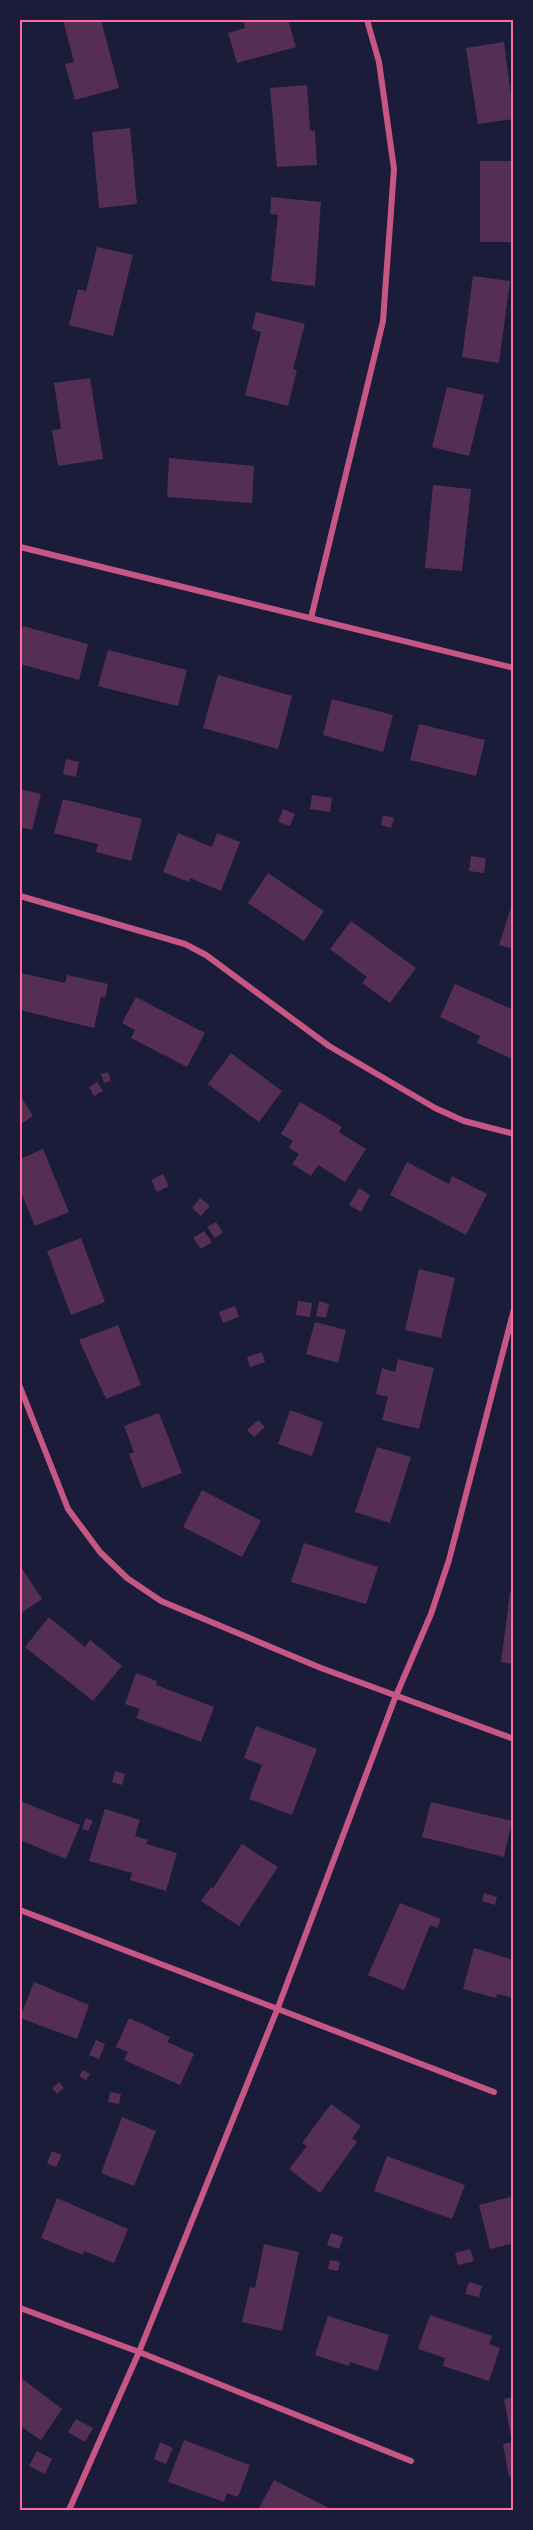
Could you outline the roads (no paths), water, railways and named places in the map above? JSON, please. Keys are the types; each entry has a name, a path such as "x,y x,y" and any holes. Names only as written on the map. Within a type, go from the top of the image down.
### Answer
{"street":[{"path":"311,618 384,321 394,169 379,62 367,20"},
{"path":"20,546 513,668"},
{"path":"20,896 185,944 206,954 329,1046 435,1108 464,1121 513,1134"},
{"path":"69,2511 140,2352 277,2010 395,1698 415,1656 449,1560 513,1309"},
{"path":"20,1388 68,1509 100,1552 128,1578 161,1601 395,1698 513,1739"},
{"path":"20,1910 494,2092"},
{"path":"20,2308 140,2352 411,2460"}]}
